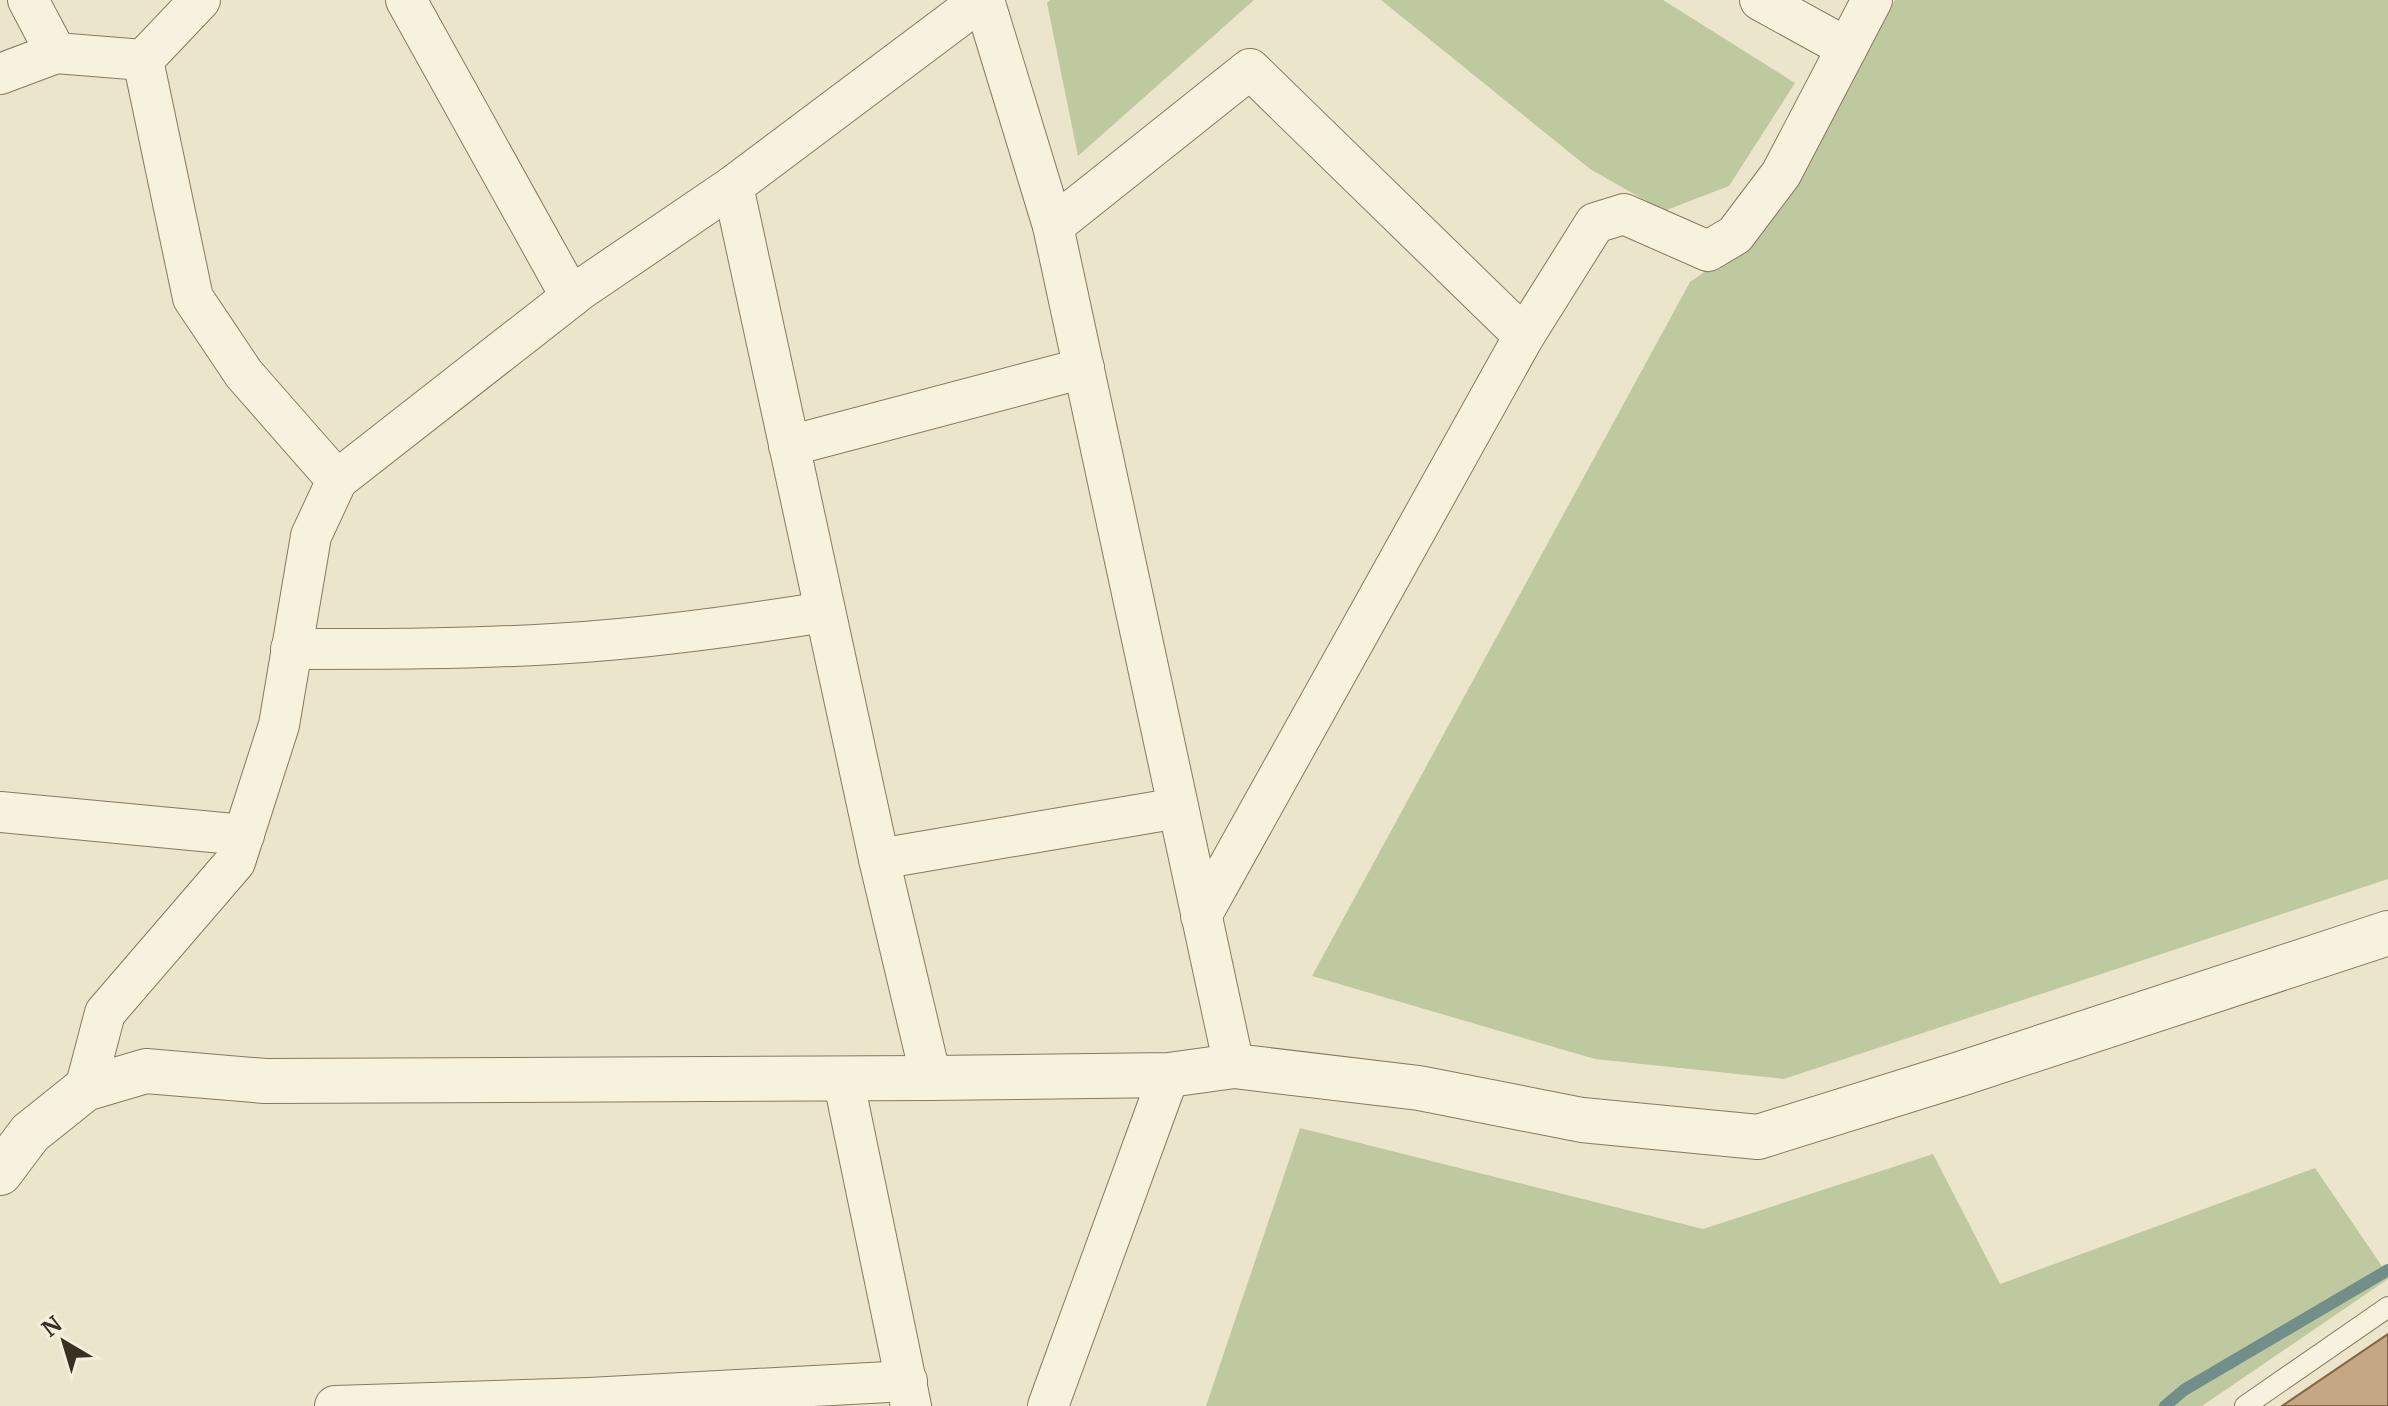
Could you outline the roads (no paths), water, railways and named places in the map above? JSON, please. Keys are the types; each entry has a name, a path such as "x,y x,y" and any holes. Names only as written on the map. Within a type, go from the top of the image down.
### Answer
{"street":[{"path":"28,0 56,53"},
{"path":"143,60 200,0"},
{"path":"406,0 571,297"},
{"path":"85,1089 105,1013 235,862 279,725 311,536 337,480 571,297 733,186 982,0 1053,226 1234,1066"},
{"path":"1760,0 1847,48"},
{"path":"1201,916 1524,336 1595,223 1624,214 1708,251 1735,235 1781,174 1872,0"},
{"path":"0,74 56,53 143,60"},
{"path":"143,60 193,298 244,374 337,480"},
{"path":"1053,226 1250,69 1524,336"},
{"path":"733,186 879,859 931,1078"},
{"path":"789,446 1084,368"},
{"path":"291,649 555,644 732,626 825,612"},
{"path":"879,859 1178,808"},
{"path":"0,812 244,835"},
{"path":"0,1173 30,1133 85,1089 146,1071 265,1081 931,1078 1169,1075 1234,1066 1419,1088 1582,1120 1758,1137 2388,933"},
{"path":"1048,1406 1169,1075"},
{"path":"335,1406 909,1394 843,1078"}],"lane":[{"path":"2245,1406 2388,1307"}],"waterway":[{"path":"2165,1406 2184,1390 2388,1270"}]}
